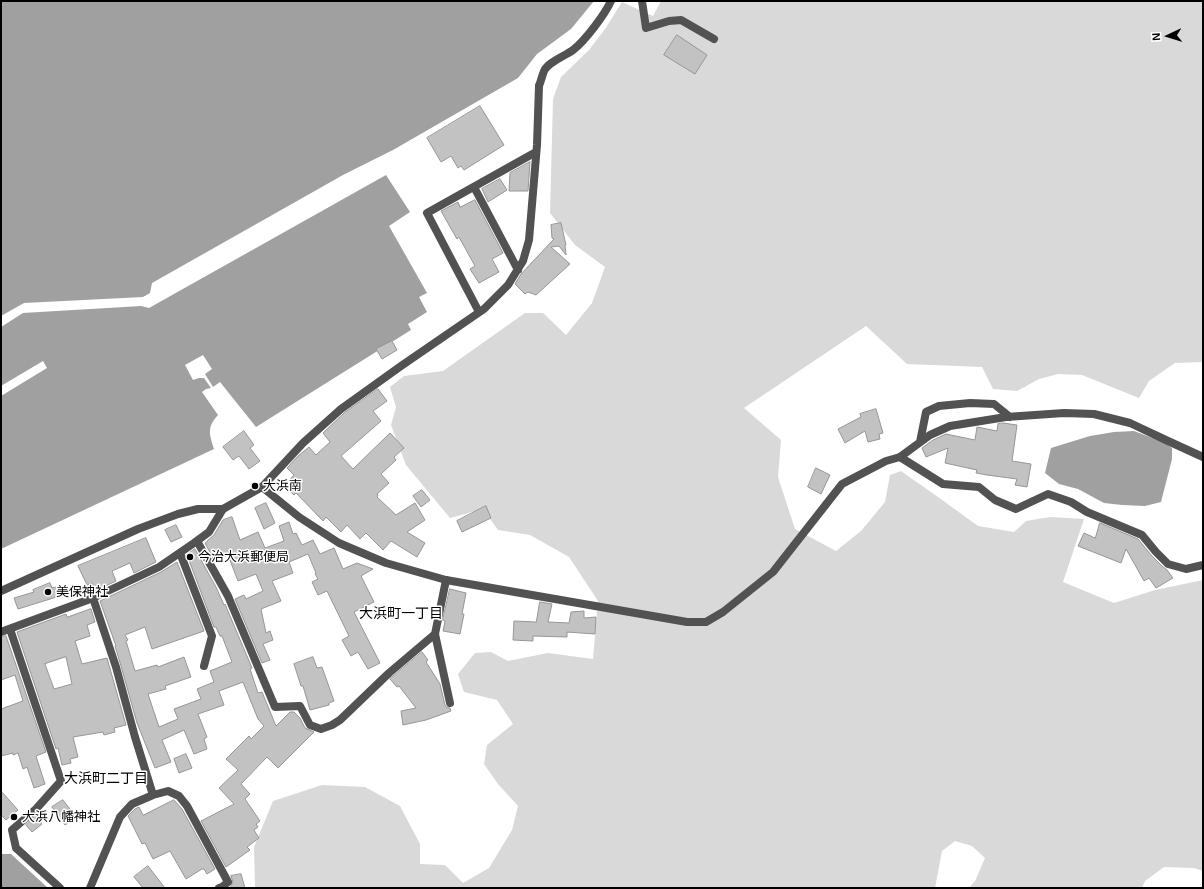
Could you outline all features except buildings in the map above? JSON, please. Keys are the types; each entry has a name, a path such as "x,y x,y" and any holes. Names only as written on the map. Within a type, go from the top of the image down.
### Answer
{"street":[{"path":"1,632 93,598 159,567 180,553 209,532 223,509 262,487 303,443 341,409 484,309 508,286 523,261 529,240 536,152 539,86 544,70 574,49 591,31 608,8 611,1"},
{"path":"642,1 646,28 681,20 714,39"},
{"path":"479,312 427,213 536,152"},
{"path":"474,187 518,270"},
{"path":"920,442 926,412 939,406 970,403 994,404 1010,417"},
{"path":"262,487 299,517 339,543 386,563 446,580 687,622 706,622 723,612 773,572 842,484 886,461 900,457 930,435 950,426 1010,417 1064,413 1094,414 1130,423 1203,456"},
{"path":"900,457 943,484 979,487 995,500 1016,509 1048,494 1071,502 1087,512 1142,535 1168,564 1186,569 1203,565"},
{"path":"1,591 145,526 178,514 198,509 223,509"},
{"path":"197,541 228,596 275,707 300,706 310,726 321,729 340,720 389,673 435,634"},
{"path":"180,553 212,636 204,666"},
{"path":"446,580 435,634 450,703"},
{"path":"93,598 116,667 134,737 153,795"},
{"path":"10,629 61,781 36,809 12,830 16,848 60,888"},
{"path":"90,888 120,817 132,804 153,795 168,791 180,796 187,806 228,882 219,888"}],"shaded area":[{"path":"1,1 594,1 571,29 537,54 518,78 393,150 343,175 152,283 150,293 143,297 24,303 1,316"},
{"path":"661,1 1203,1 1203,362 1175,363 1149,381 1139,398 1082,375 1058,374 1039,379 1017,391 993,389 982,367 907,364 866,326 744,408 781,440 778,477 795,529 836,551 861,531 885,502 890,475 901,471 978,526 1014,532 1026,521 1050,517 1084,519 1063,582 1114,603 1155,590 1203,580 1203,871 1194,868 1164,867 1145,881 1142,888 969,888 975,881 985,858 972,846 955,841 942,851 935,888 255,888 254,847 273,801 322,785 365,787 400,806 420,844 420,864 445,865 463,883 489,868 512,830 518,806 498,784 484,764 487,745 513,724 497,700 464,692 458,674 475,653 491,652 508,661 548,653 593,659 598,601 569,557 530,535 498,530 483,509 450,518 406,465 391,425 396,407 390,387 404,376 443,371 525,313 543,313 566,335 592,303 605,267 575,245 550,213 553,99 561,77 589,50 605,29 622,2 653,16"},
{"path":"386,175 410,212 389,226 427,293 419,297 427,312 408,324 411,330 256,427 220,382 213,387 205,374 212,369 203,355 185,365 193,380 204,378 211,388 202,392 218,415 214,419 210,430 214,449 1,549 1,396 47,368 43,361 1,386 1,327 23,313 141,306 149,308"},
{"path":"1134,431 1163,442 1172,448 1172,459 1161,502 1145,506 1104,503 1078,489 1059,484 1045,473 1051,448 1090,436 1114,432"},
{"path":"1,854 11,854 48,888 1,888"}],"place":[{"name":"大浜南","path":"255,486"},
{"name":"今治大浜郵便局","path":"190,557"},
{"name":"美保神社","path":"48,592"},
{"name":"大浜八幡神社","path":"14,817"}],"district":[{"name":"大浜町一丁目","path":"401,614"},
{"name":"大浜町二丁目","path":"106,779"}]}
